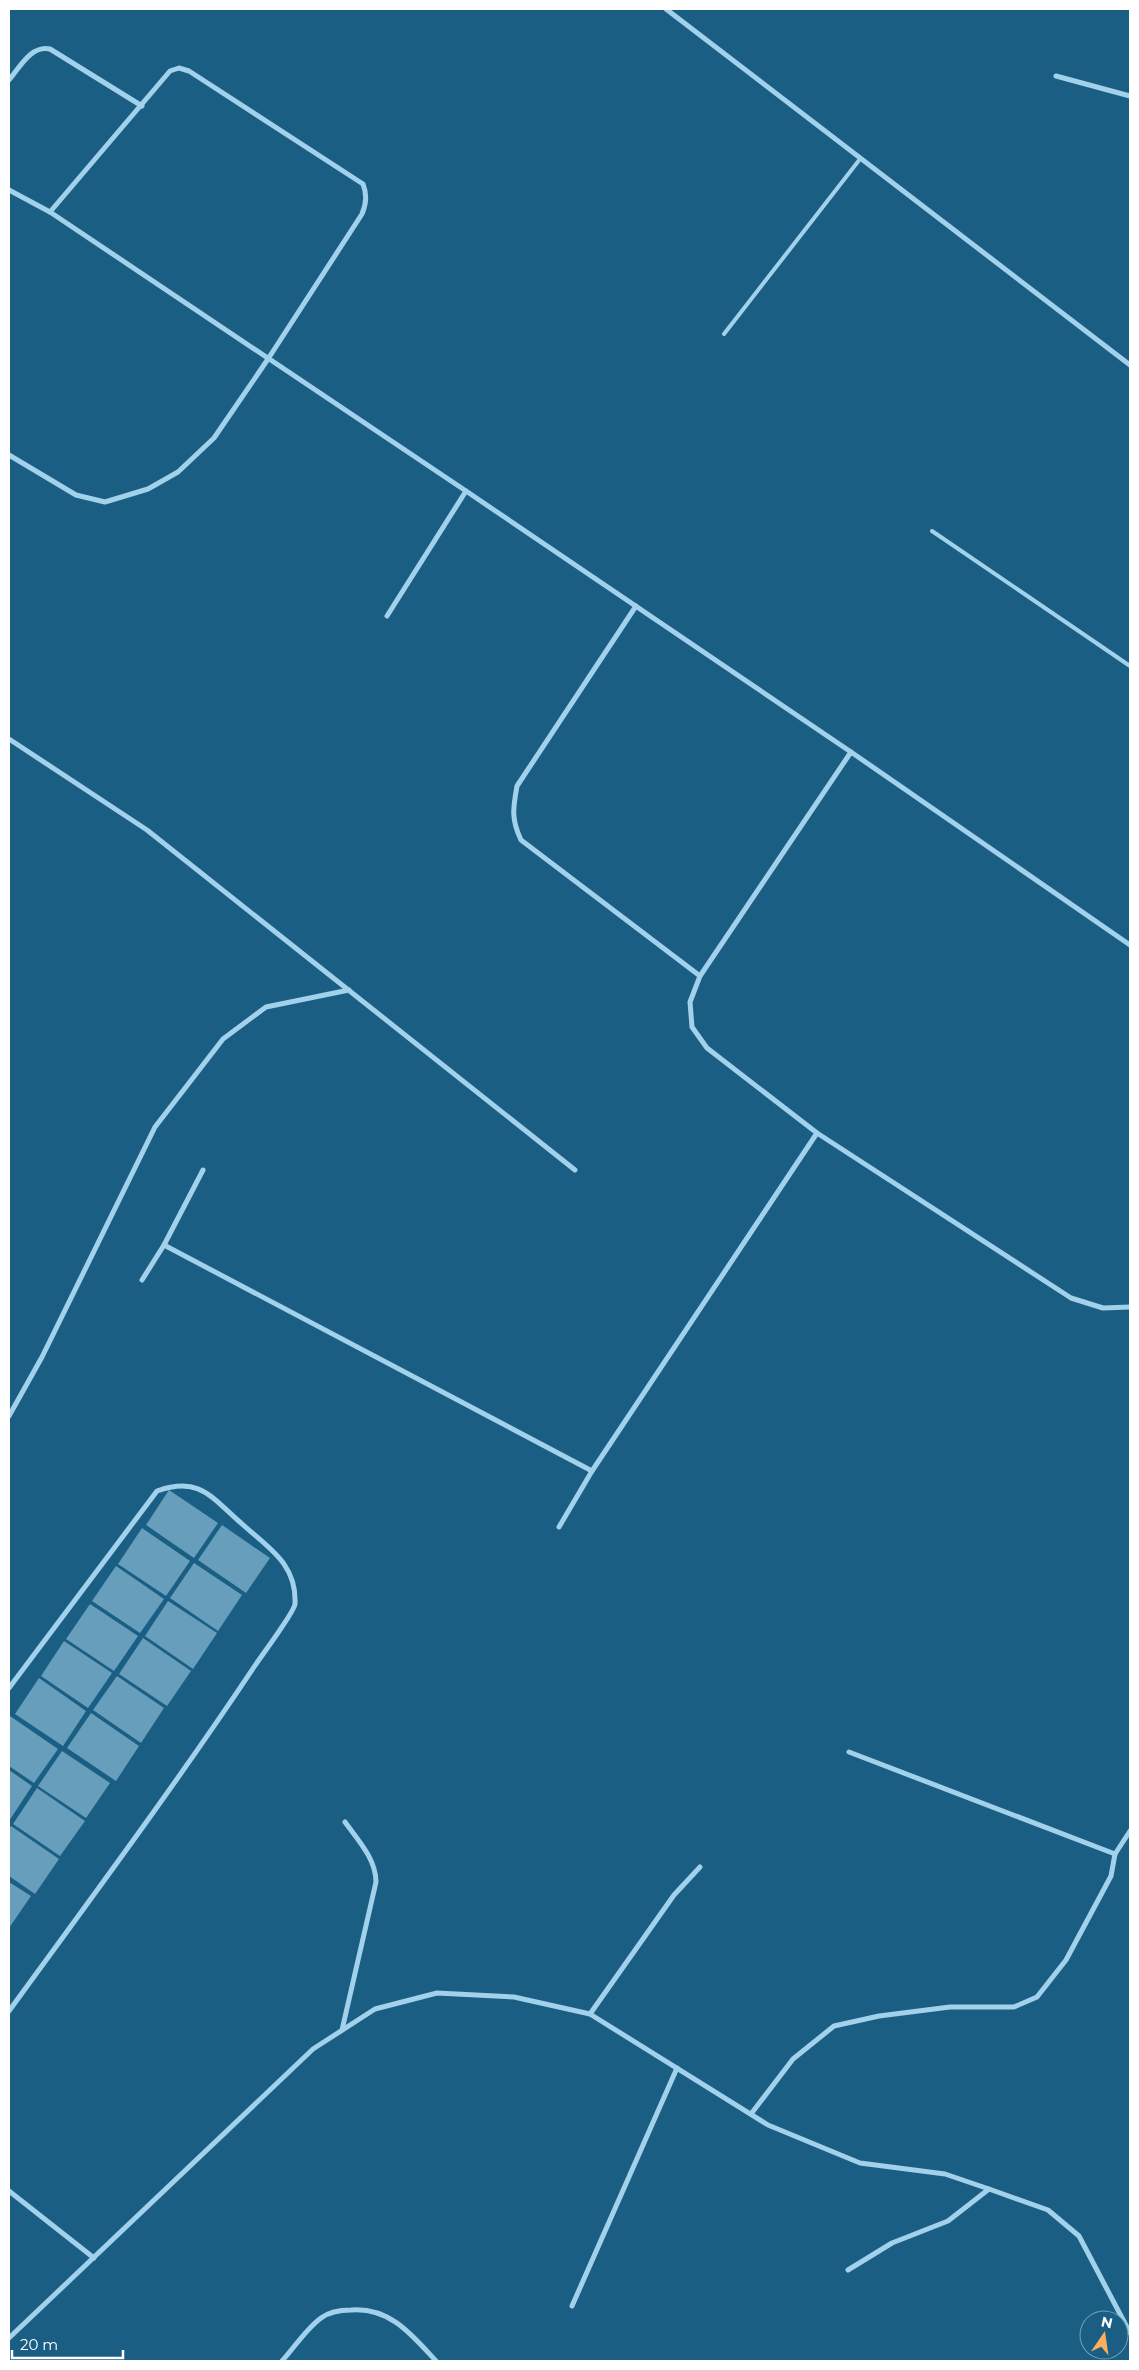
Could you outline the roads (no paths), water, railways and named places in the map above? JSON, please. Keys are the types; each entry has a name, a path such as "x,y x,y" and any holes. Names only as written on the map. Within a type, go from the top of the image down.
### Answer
{"street":[{"path":"666,9 1130,365"},
{"path":"9,80 33,52 45,48 50,49 142,106"},
{"path":"9,454 76,495 105,502 148,489 178,472 214,438 268,359 362,214 366,199 364,184 189,71 179,68 170,71 50,212"},
{"path":"1056,76 1130,96"},
{"path":"9,190 50,212 466,491 851,752 1130,945"},
{"path":"387,616 466,491"},
{"path":"636,606 517,786 512,812 516,830 521,840 700,976"},
{"path":"9,739 147,830 575,1170"},
{"path":"851,752 700,976 690,1002 692,1027 707,1048 817,1133 1072,1298 1103,1308 1130,1307"},
{"path":"9,1416 42,1357 155,1127 223,1039 266,1007 349,990"},
{"path":"559,1527 592,1471 817,1133"},
{"path":"142,1280 164,1245 203,1170"},
{"path":"164,1245 592,1471"},
{"path":"9,1688 157,1491 174,1485 189,1486 206,1492 280,1558 291,1573 295,1606 194,1756 9,2011"},
{"path":"849,1752 1115,1854"},
{"path":"342,2030 376,1882 376,1871 372,1863 346,1822"},
{"path":"751,2114 793,2059 834,2026 879,2016 950,2007 1014,2007 1036,1997 1066,1960 1111,1876 1115,1854 1130,1831"},
{"path":"590,2014 674,1895 700,1867"},
{"path":"9,2338 313,2049 375,2009 437,1993 514,1997 590,2014 768,2125 860,2162 945,2174 1048,2210 1079,2236 1130,2333"},
{"path":"572,2306 677,2068"},
{"path":"848,2270 892,2243 948,2221 989,2189"},
{"path":"9,2190 94,2258"},
{"path":"282,2361 322,2318 339,2310 357,2309 382,2313 405,2328 436,2361"}],"lane":[{"path":"724,334 860,159"},
{"path":"932,531 1130,666"}]}
